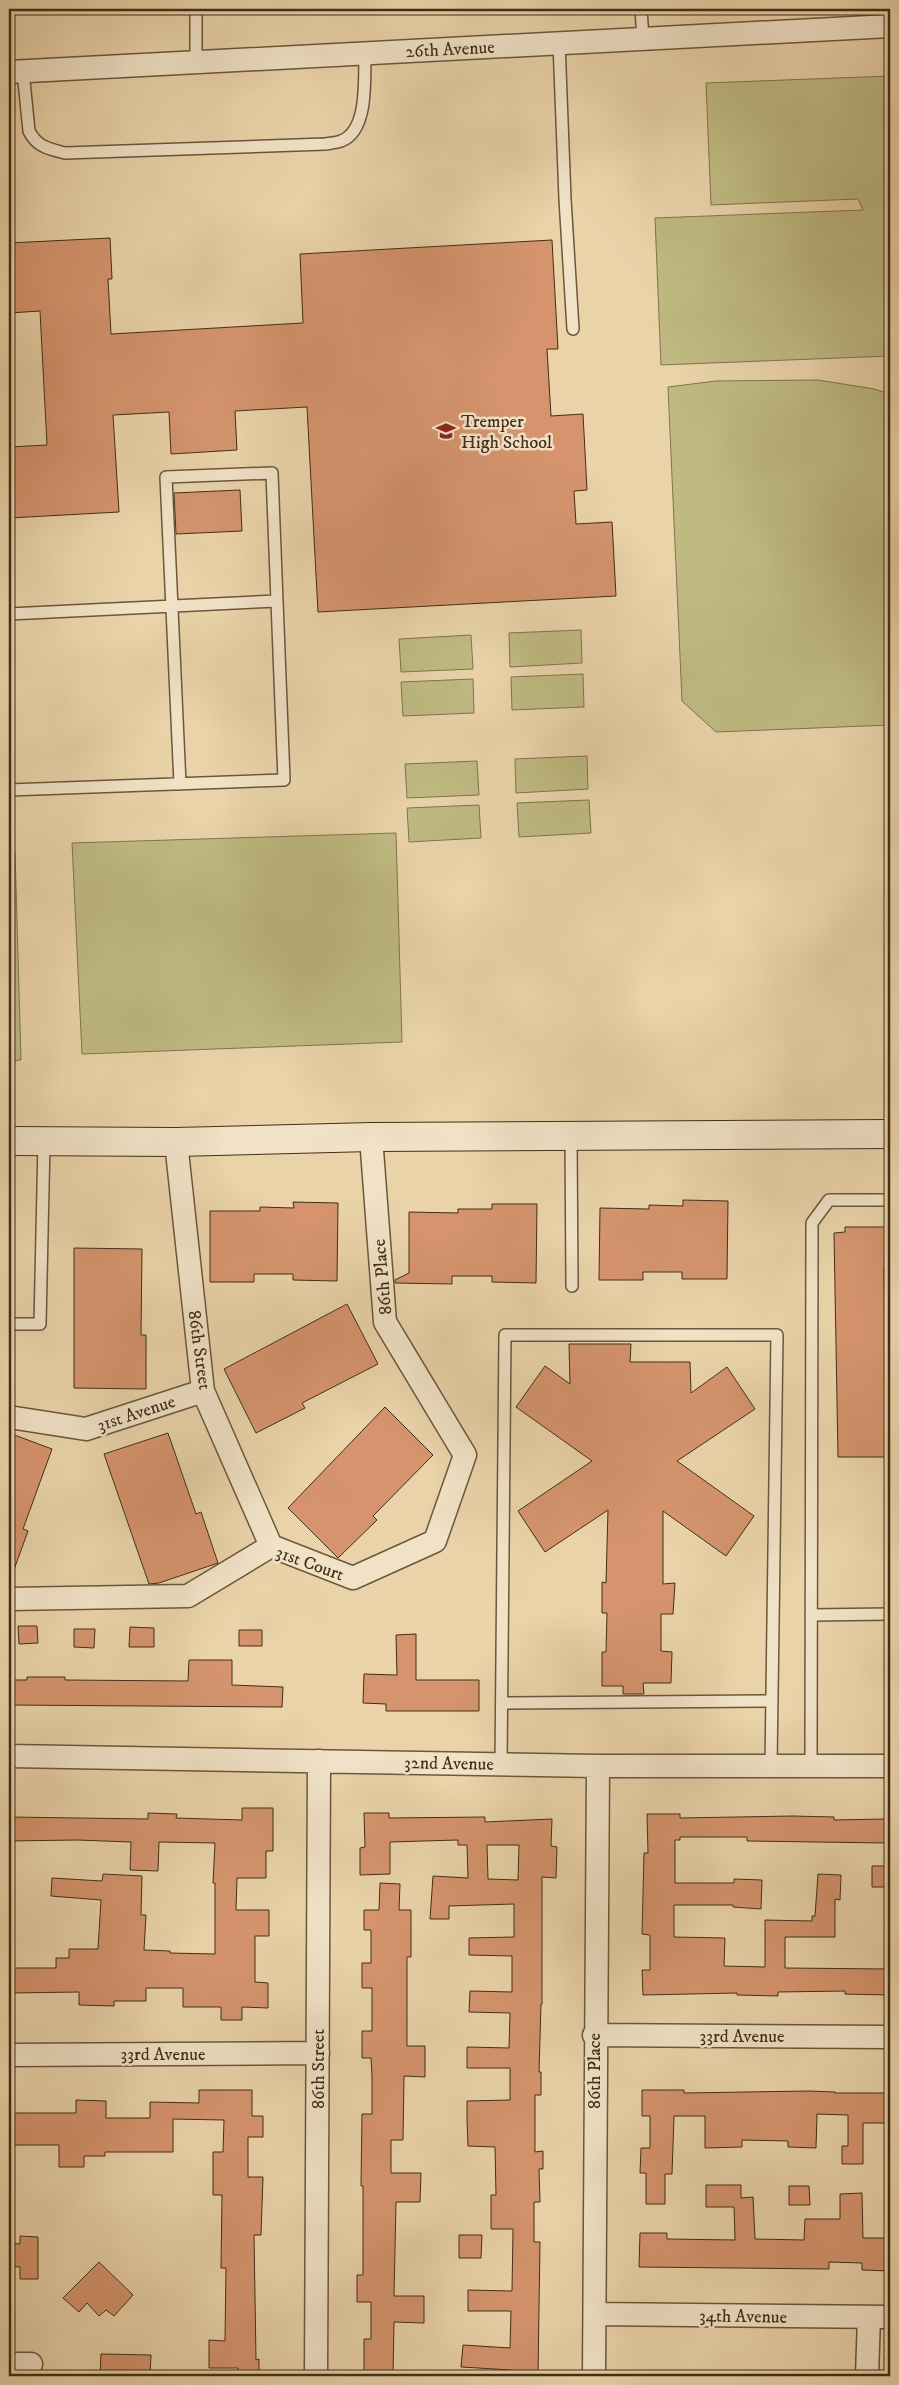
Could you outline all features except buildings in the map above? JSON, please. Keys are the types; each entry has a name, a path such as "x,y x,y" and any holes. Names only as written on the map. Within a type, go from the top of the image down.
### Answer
{"street":[{"name":"26th Avenue","path":"16,72 890,24"},
{"path":"9,1142 176,1142 371,1137 890,1134"},
{"name":"86th Place","path":"371,1137 385,1322 465,1455"},
{"name":"86th Street","path":"176,1142 204,1391 271,1546"},
{"name":"31st Avenue","path":"9,1417 86,1429 204,1391"},
{"name":"31st Court","path":"9,1599 188,1596 271,1546 353,1578 434,1541 465,1455"},
{"name":"32nd Avenue","path":"9,1756 598,1766 890,1766"},
{"name":"86th Street","path":"316,2376 319,1761"},
{"name":"86th Place","path":"594,2376 594,2035 598,1766"},
{"name":"33rd Avenue","path":"594,2035 890,2036"},
{"name":"33rd Avenue","path":"9,2055 318,2053"},
{"name":"34th Avenue","path":"595,2314 879,2317"},
{"path":"868,2376 879,2317"},
{"path":"9,2364 31,2364"}],"lane":[{"path":"196,9 196,62"},
{"path":"641,9 643,39"},
{"path":"889,9 890,24"},
{"path":"559,43 565,199 573,329"},
{"path":"16,72 29,131 34,140 46,149 65,153 325,144 342,141 355,130 364,104 365,53"},
{"path":"9,790 180,784 284,780 272,473 166,477 180,784"},
{"path":"9,614 277,601"},
{"path":"571,1136 572,1286"},
{"path":"9,1324 40,1324 44,1142"},
{"path":"811,1766 812,1223 829,1200 890,1200"},
{"path":"501,1764 505,1335 777,1335 771,1766"},
{"path":"811,1615 890,1614"},
{"path":"502,1703 772,1701"}],"shaded area":[{"path":"890,76 890,356 661,365 655,218 863,210 858,199 711,205 706,83"},
{"path":"818,380 874,389 890,394 890,725 716,732 682,701 668,387 716,381"},
{"path":"581,630 582,663 510,667 509,633"},
{"path":"471,635 473,669 401,672 399,639"},
{"path":"583,674 584,707 512,710 511,677"},
{"path":"473,679 474,713 403,716 401,682"},
{"path":"587,756 588,789 516,793 515,759"},
{"path":"477,761 479,795 407,798 405,764"},
{"path":"589,800 591,833 519,837 517,803"},
{"path":"479,805 481,838 409,842 407,808"},
{"path":"396,833 402,1042 82,1054 72,843"},
{"path":"9,851 15,851 21,1060 9,1061"}],"place":[{"name":"Tremper High School","path":"446,431"}]}
